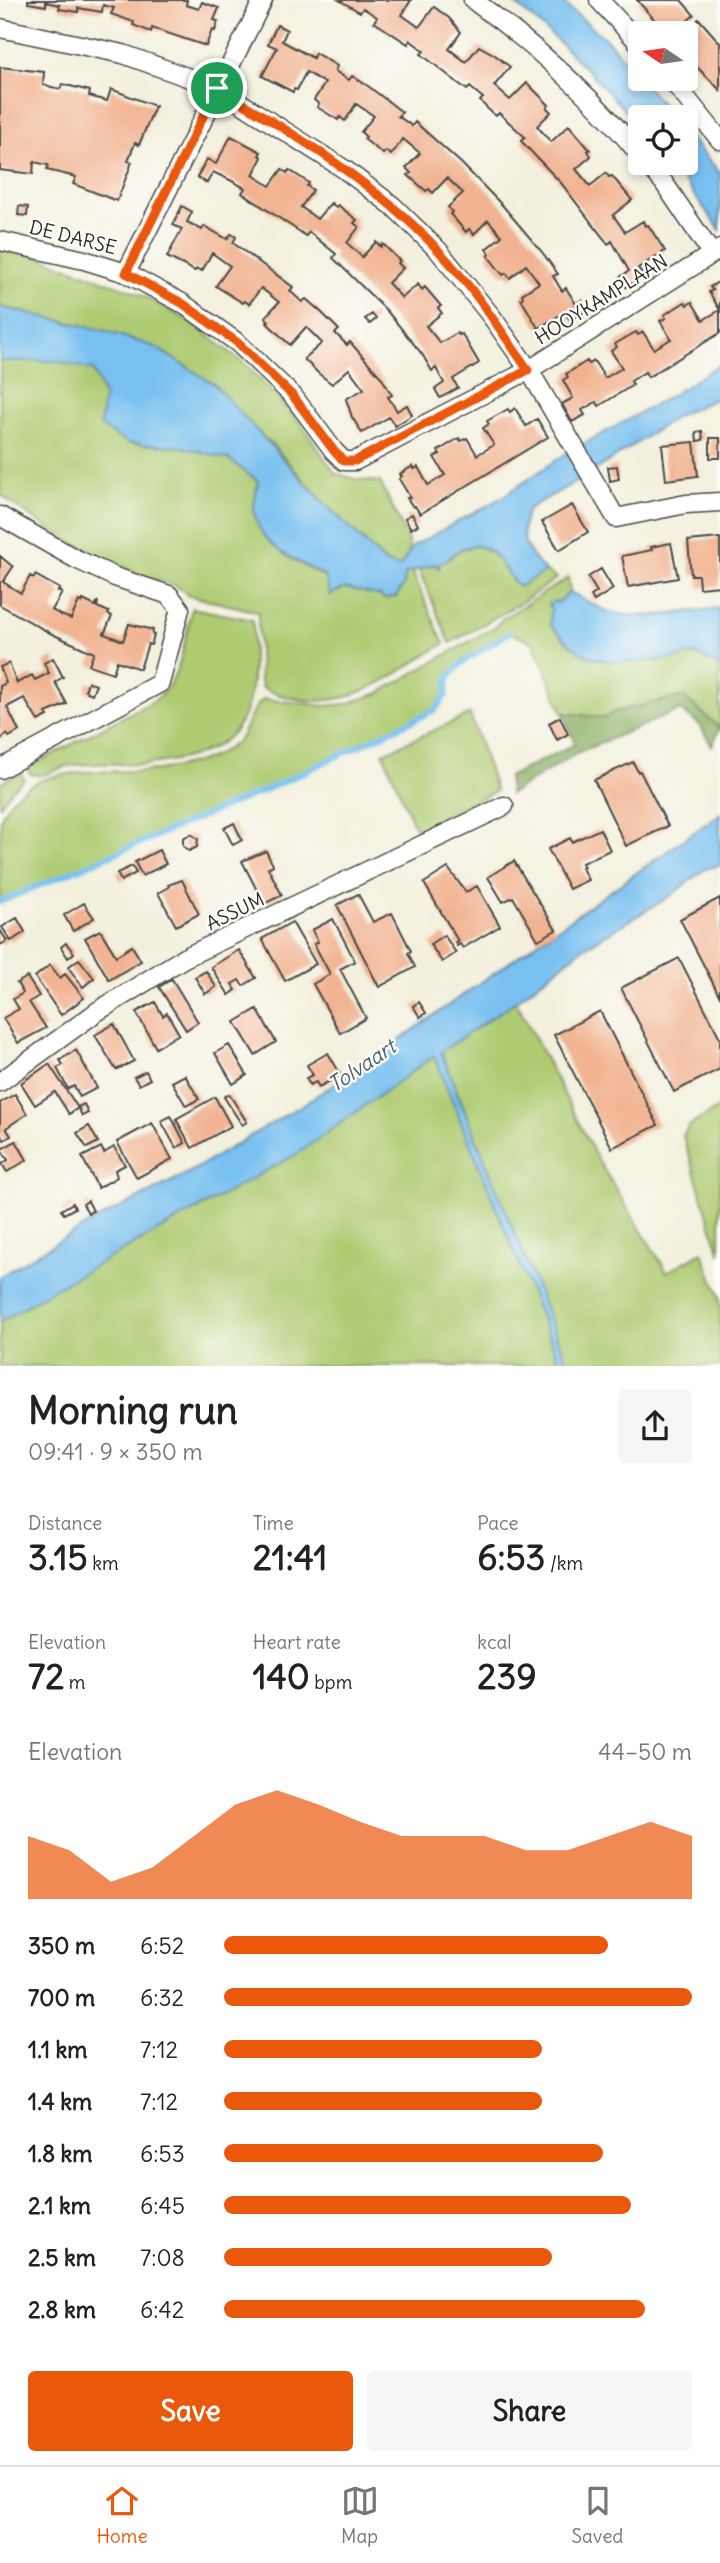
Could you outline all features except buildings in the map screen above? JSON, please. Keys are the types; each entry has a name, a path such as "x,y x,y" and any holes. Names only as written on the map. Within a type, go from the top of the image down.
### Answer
{"street":[{"path":"126,273 263,0"},
{"path":"473,0 520,34 593,102 628,141"},
{"path":"599,0 628,31"},
{"path":"0,28 123,54 217,88 344,169 393,206 438,250 492,317 528,370 616,518 686,504 720,502"},
{"path":"681,91 720,140"},
{"path":"657,175 716,252"},
{"name":"DE DARSE","path":"0,240 126,273 182,303 238,343 293,396 334,451 344,461 355,461"},
{"name":"HOOYKAMPLAAN","path":"355,461 528,370 716,252"},
{"path":"0,516 105,573 170,595 180,609 160,683 0,769"},
{"name":"ASSUM","path":"0,1082 98,1011 184,958 504,806"}],"green space":[{"path":"0,249 39,257 140,294 187,320 244,363 299,421 335,473 354,479 380,482 407,537 414,576 444,644 379,684 336,699 314,701 289,697 262,688 258,612 187,595 173,585 124,568 51,530 0,494 0,361 36,356 91,367 104,385 128,443 183,447 228,459 258,481 283,554 344,588 396,597 404,584 405,574 386,563 325,504 270,442 106,331 0,307"},
{"path":"477,546 497,558 519,587 545,571 557,578 522,602 450,643 418,568 439,564 462,549"},
{"path":"568,578 570,592 557,603 548,605 720,650 720,728 682,696 615,712 605,718 563,713 533,642 509,633 463,662 448,678 446,695 435,710 272,787 0,902 1,817 12,800 26,787 64,774 161,770 212,757 239,740 252,713 264,699 325,706 346,704 379,693 496,626 502,619"},
{"path":"192,608 253,620 252,680 248,703 241,722 228,737 210,749 184,758 143,764 79,764 39,775 29,773 27,768 157,699 177,669"},
{"path":"683,696 720,728 712,746 699,724 680,710 579,752 510,794 508,777 575,744 563,713 605,718 615,712"},
{"path":"470,714 496,791 416,830 383,753"},
{"path":"20,772 24,779 11,790 0,806 0,783"},
{"path":"516,1001 599,1162 667,1272 702,1252 720,1297 720,1366 0,1366 0,1322 59,1286 300,1152 435,1055"},
{"path":"720,1107 720,1254 683,1136 689,1126"}],"water":[{"path":"510,0 560,0 608,41 628,64 628,91 651,91 663,105 628,105 628,114 545,29"},
{"path":"698,147 720,173 720,230 680,175 698,175"},
{"path":"0,307 106,331 155,347 214,384 325,504 386,563 400,567 413,546 501,498 562,456 672,395 720,364 720,397 681,414 585,477 528,509 523,536 532,556 545,571 519,587 490,551 474,546 463,548 439,564 439,568 435,564 405,574 404,584 396,597 383,599 381,596 345,588 330,595 325,576 280,551 262,533 254,509 258,481 228,459 183,447 128,443 100,426 104,396 93,370 56,361 0,361"},
{"path":"570,592 604,609 628,615 720,608 720,667 696,654 655,661 624,662 583,654 550,625 551,608 548,605 555,601 557,603"},
{"name":"Tolvaart","path":"720,814 720,865 705,869 669,897 582,949 516,1001 441,1052 569,1366 561,1366 434,1056 300,1152 59,1286 0,1322 0,1276 90,1223 190,1172 302,1105 378,1055"}],"waterway":[{"path":"0,902 272,787 435,710 446,695 448,678 463,662 509,633"}],"route":[{"path":"217,88 344,169 393,206 438,250 492,317 528,370 355,461 344,461 293,396 238,343 182,303 126,273 217,88"}]}
